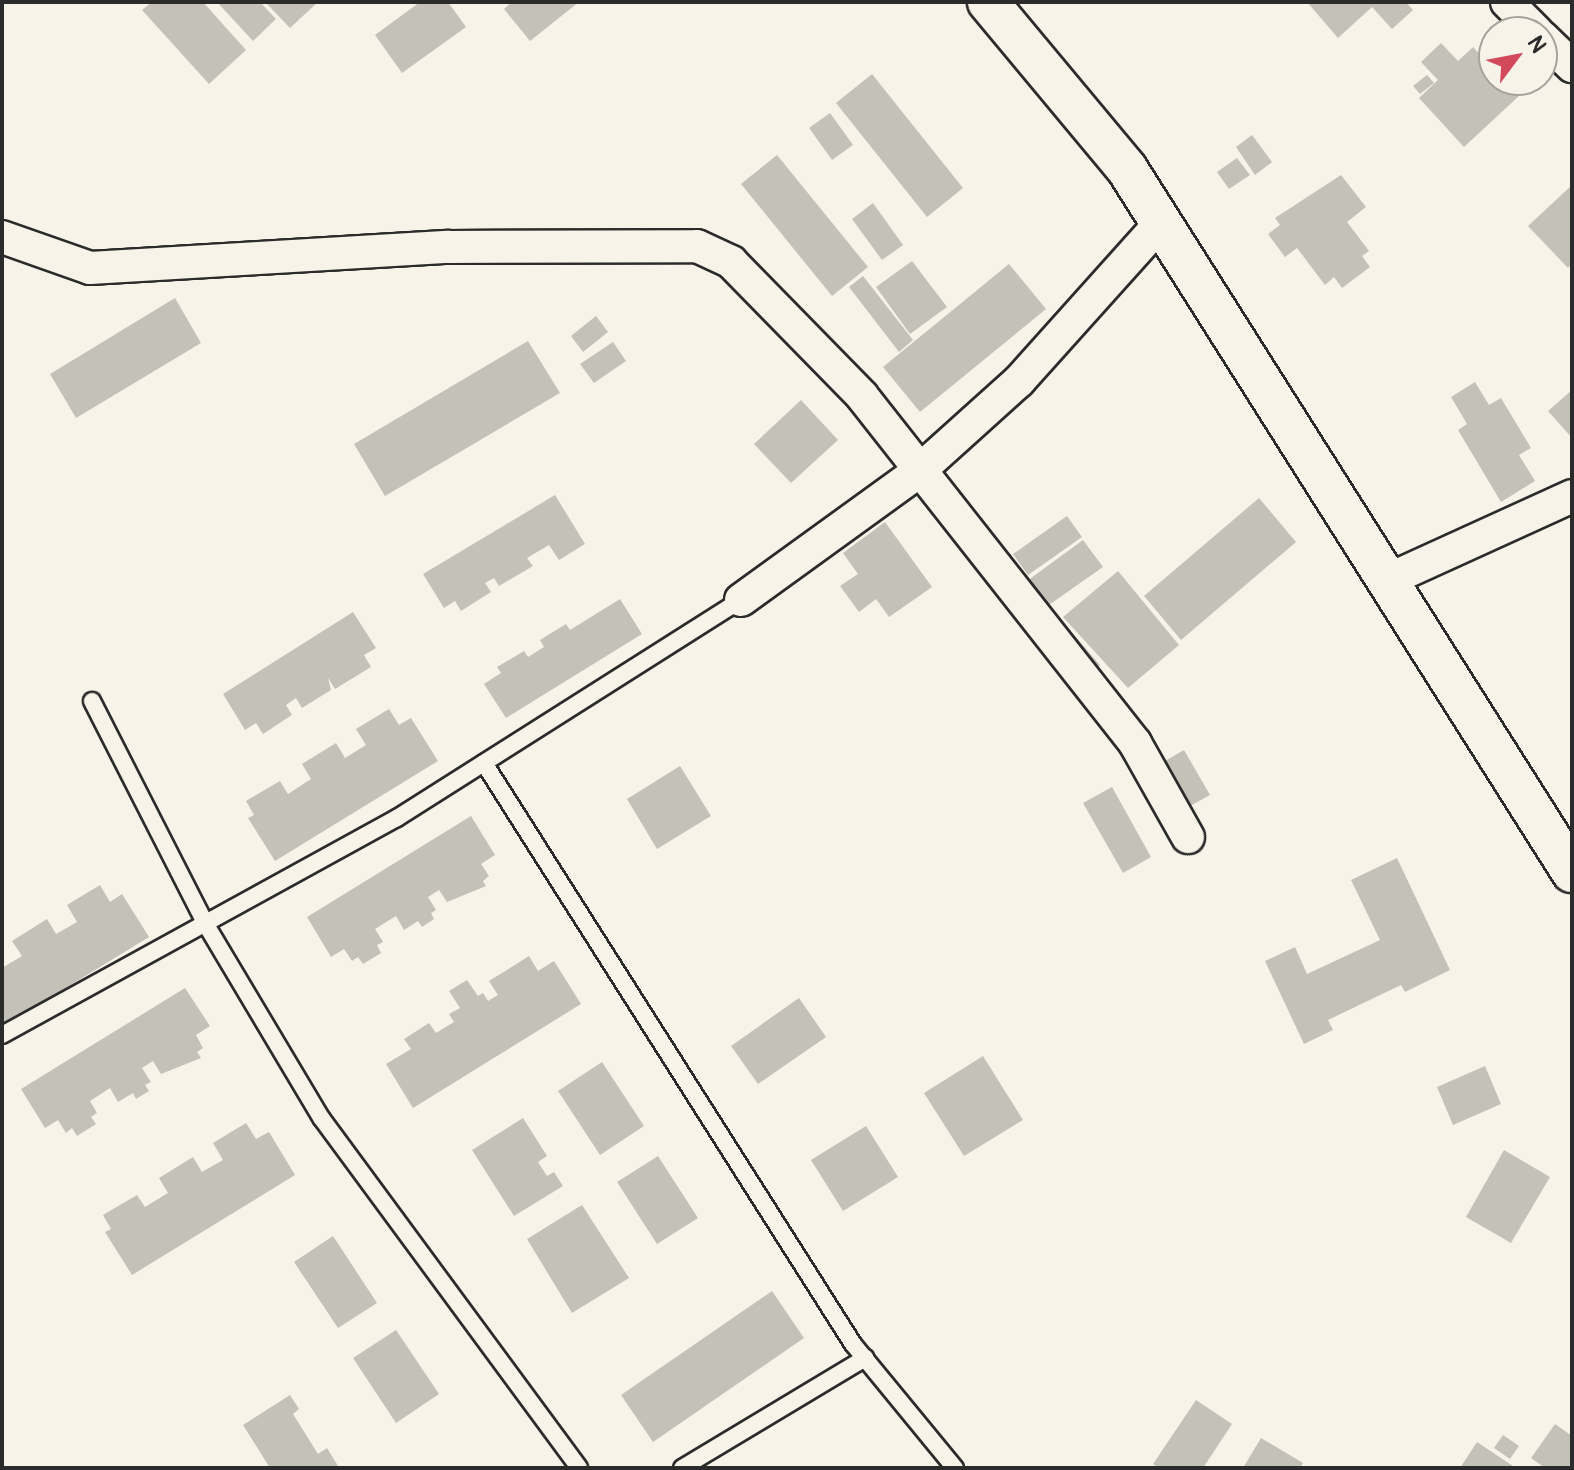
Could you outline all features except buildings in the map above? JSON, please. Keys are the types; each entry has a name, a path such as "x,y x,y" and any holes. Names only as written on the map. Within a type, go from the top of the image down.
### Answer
{"street":[{"path":"988,2 1127,169 1572,872"},
{"path":"741,600 919,471 1019,381 1161,223"},
{"path":"2,237 90,268 448,247 697,246 731,262 862,396 1135,743 1188,837"},
{"path":"1388,580 1572,496"}],"lane":[{"path":"2,1035 484,763 741,600"},
{"path":"92,701 205,923 322,1119 579,1468"},
{"path":"484,763 865,1358 955,1468"},
{"path":"682,1468 865,1358"}]}
